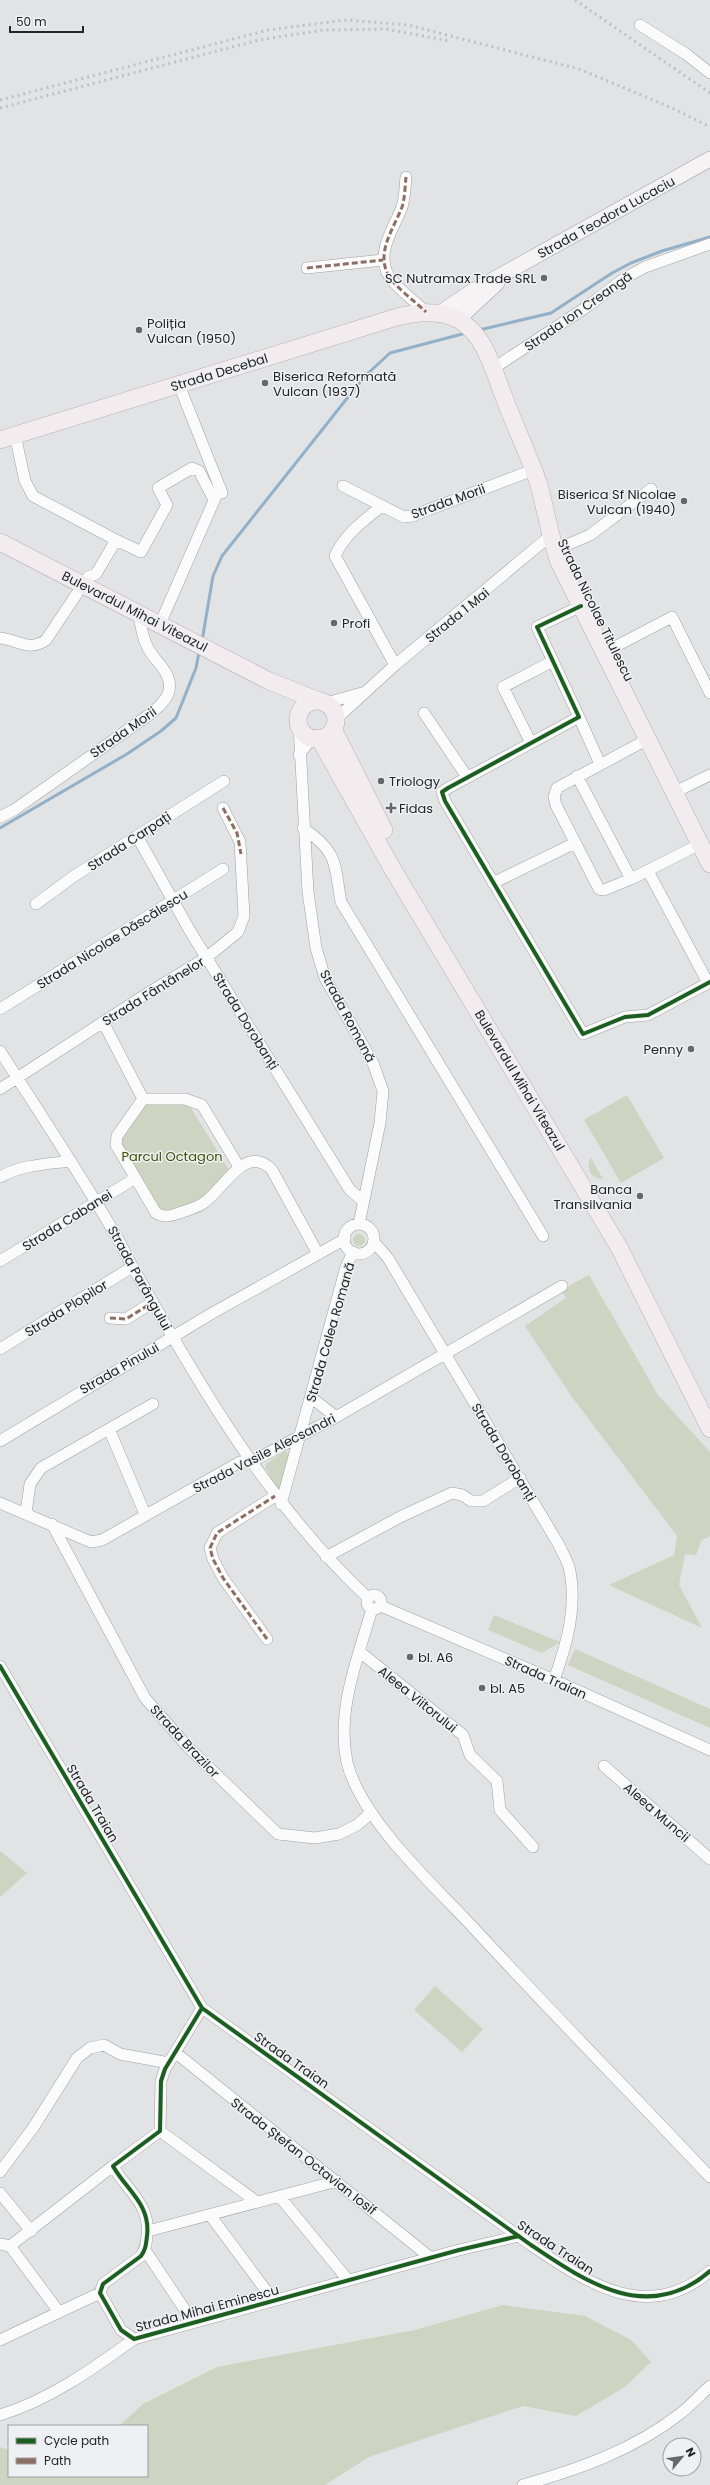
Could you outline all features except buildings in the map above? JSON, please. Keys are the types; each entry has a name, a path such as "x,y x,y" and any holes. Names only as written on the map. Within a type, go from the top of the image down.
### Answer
{"main road":[{"name":"Strada Teodora Lucaciu","path":"433,313 710,159"},
{"name":"Strada Teodora Lucaciu","path":"468,328 485,296 502,276"},
{"path":"433,313 468,328"},
{"name":"Strada Decebal","path":"7,438 397,317 433,313"},
{"name":"Strada Nicolae Titulescu","path":"468,328 494,368 533,470 552,543 581,606 710,864"},
{"name":"Bulevardul Mihai Viteazul","path":"0,542 269,681 322,702"},
{"name":"Bulevardul Mihai Viteazul","path":"269,681 289,702 299,722"},
{"path":"322,702 331,707 335,724 330,734 315,738 302,731 299,722 300,712 307,703 322,702"},
{"name":"Bulevardul Mihai Viteazul","path":"335,724 401,863 630,1243 710,1404"},
{"name":"Bulevardul Mihai Viteazul","path":"315,738 620,1249 710,1429"}],"street":[{"path":"640,25 686,54 710,73"},
{"path":"406,177 402,207 390,231 383,260 384,266 393,281 433,313"},
{"name":"Strada Ion Creangă","path":"494,368 588,306 625,278 644,267 710,244"},
{"path":"307,268 383,260"},
{"path":"160,624 219,493 179,385"},
{"path":"7,438 25,482 33,496 141,552 167,505 158,488 192,468 199,471 219,493"},
{"name":"Strada Morii","path":"343,486 404,517 412,516 533,470"},
{"name":"Strada 1 Mai","path":"335,724 364,692 395,665 552,543 590,535 651,489"},
{"path":"382,506 354,529 341,543 335,556 395,665"},
{"path":"0,638 26,646 36,646 46,640 88,577 96,574 116,540"},
{"path":"581,606 537,627 600,764"},
{"name":"Strada Morii","path":"0,817 14,810 160,707 169,694 170,683 163,669 146,646 138,613"},
{"path":"605,652 672,617 710,693"},
{"path":"531,743 503,687 553,661"},
{"name":"Strada 1 Mai","path":"322,702 364,692"},
{"path":"424,714 467,777"},
{"path":"579,717 442,792 450,810 583,1034 625,1017 648,1015 709,982 648,871"},
{"name":"Strada Romană","path":"299,722 299,754 308,892 320,962 325,978 373,1063 383,1090 380,1123 359,1224"},
{"path":"299,754 315,738"},
{"path":"648,739 557,788 554,797 556,805 599,888 610,890 700,844"},
{"path":"675,792 710,775"},
{"path":"577,776 631,880"},
{"name":"Strada Carpați","path":"36,904 64,883 224,780"},
{"name":"Strada Fântânelor","path":"0,1089 103,1022 206,958 238,932 243,924 241,854 237,833 223,808"},
{"path":"303,828 322,841 337,866 341,902 542,1236"},
{"name":"Strada Dorobanți","path":"137,836 206,958 350,1190 363,1200"},
{"path":"493,883 575,843"},
{"name":"Strada Nicolae Dăscălescu","path":"0,1009 223,869"},
{"path":"103,1022 143,1099"},
{"name":"Strada Parângului","path":"0,1051 96,1202 173,1337 251,1462 278,1500"},
{"path":"143,1099 185,1099 202,1105 239,1167"},
{"path":"143,1099 117,1136 116,1146 134,1179 156,1213 168,1216 203,1204 239,1167 251,1161 258,1161 266,1164 272,1170 318,1254"},
{"path":"0,1177 9,1172 31,1167 71,1161"},
{"name":"Strada Cabanei","path":"0,1261 134,1179"},
{"path":"359,1224 371,1230 374,1242 366,1252 353,1252 347,1247 344,1239 350,1227 359,1224"},
{"name":"Strada Pinului","path":"0,1441 173,1337 344,1239"},
{"name":"Strada Dorobanți","path":"374,1242 388,1258 446,1354 559,1545 569,1567 571,1614 568,1642 554,1680"},
{"name":"Strada Calea Romană","path":"278,1500 312,1398 327,1333 346,1267 353,1252"},
{"name":"Strada Plopilor","path":"0,1349 132,1267"},
{"name":"Strada Vasile Alecsandri","path":"0,1503 26,1512 91,1542 97,1541 240,1462 251,1462 336,1417 562,1286"},
{"path":"110,1318 126,1319 153,1302"},
{"path":"312,1398 336,1417"},
{"path":"26,1512 30,1484 41,1468 153,1404"},
{"path":"109,1429 146,1514"},
{"path":"326,1557 400,1517 452,1494 462,1495 471,1502 483,1501 520,1478"},
{"path":"267,1639 223,1578 212,1560 210,1548 217,1534 278,1500 326,1557 368,1598 367,1604 376,1607 360,1652 345,1713 345,1752 355,1786 371,1813 475,1930 710,2177"},
{"name":"Strada Brazilor","path":"52,1524 145,1698 183,1742 278,1834 315,1838 339,1834 357,1825 371,1813"},
{"name":"Strada Traian","path":"376,1607 554,1680 710,1750"},
{"name":"Aleea Viitorului","path":"360,1652 463,1736 470,1755 497,1781 500,1810 533,1847"},
{"name":"Strada Traian","path":"0,1666 202,2008 519,2236 570,2271 596,2285 633,2297 654,2296 670,2293 688,2286 710,2271"},
{"name":"Aleea Muncii","path":"604,1766 710,1859"},
{"path":"160,2131 161,2081 169,2063 202,2008"},
{"path":"0,2172 33,2128 69,2069 90,2048 104,2045 120,2054 169,2063"},
{"name":"Strada Ștefan Octavian Iosif","path":"176,2053 431,2258"},
{"path":"59,2312 5,2245 31,2231 160,2131"},
{"path":"160,2131 257,2202"},
{"path":"0,2340 100,2293 103,2284 141,2256 145,2250 148,2232 144,2207 113,2166"},
{"path":"148,2232 337,2181"},
{"path":"0,2192 31,2231"},
{"path":"280,2197 348,2280"},
{"path":"210,2215 273,2300"},
{"name":"Strada Mihai Eminescu","path":"100,2293 121,2330 134,2339 273,2300 519,2236"},
{"path":"145,2250 193,2322"},
{"path":"0,2415 81,2377 134,2339"},
{"path":"523,2485 586,2466 634,2443 680,2414 710,2386"}],"green space":[{"path":"627,1095 664,1158 621,1183 584,1120"},
{"name":"Parcul Octagon","path":"150,1103 188,1103 229,1170 206,1194 190,1205 181,1209 159,1211 122,1151 120,1139 143,1105"},
{"path":"591,1158 603,1179 595,1177 590,1172 589,1162"},
{"path":"357,1234 361,1234 365,1240 361,1246 357,1246 353,1242 353,1238"},
{"path":"589,1275 658,1395 710,1452 710,1536 701,1541 696,1555 685,1554 679,1585 702,1628 609,1585 674,1555 677,1536 572,1397 525,1326 566,1298 561,1290"},
{"path":"285,1451 289,1454 280,1488 277,1489 265,1467 266,1464"},
{"path":"494,1615 560,1642 542,1653 488,1630"},
{"path":"575,1649 710,1709 710,1728 568,1665"},
{"path":"0,1851 27,1873 0,1897"},
{"path":"435,1986 483,2029 462,2052 414,2010"},
{"path":"503,2305 585,2316 631,2340 651,2362 625,2387 576,2416 523,2406 369,2457 325,2485 0,2485 0,2447 8,2450 8,2477 148,2477 148,2425 120,2425 143,2404 217,2367 415,2330"}],"waterway":[{"path":"479,330 551,313 612,273 631,263 662,251 710,237"},
{"path":"202,641 213,576 222,556 364,377 390,353 466,333"},
{"path":"0,828 127,754 161,731 176,718 196,668 199,652"}],"railway":[{"path":"575,0 710,93"},
{"path":"0,100 268,30 347,20 408,25 579,69 672,108 710,127"},
{"path":"0,108 259,40 324,30 386,29 449,41"}],"marked path":[{"path":"406,177 402,207 387,241 384,258 385,267 392,281 426,312"},
{"path":"307,268 383,260"},
{"path":"223,808 237,833 241,854"},
{"path":"110,1318 126,1319 153,1302"},
{"path":"267,1639 223,1578 213,1559 210,1548 217,1533 275,1496"}],"cycle path":[{"path":"581,606 537,627 579,717 448,788 442,792 445,801 583,1034 625,1017 648,1015 710,982"},
{"path":"0,1666 202,2008 531,2245 573,2272 595,2284 618,2292 641,2296 664,2295 687,2287 710,2271"},
{"path":"202,2008 165,2069 161,2081 160,2131 113,2166 141,2206 147,2225 146,2244 141,2256 103,2284 100,2293 121,2330 134,2339 459,2250 519,2236"}],"place":[{"name":"SC Nutramax Trade SRL","path":"544,278"},
{"name":"Poliția Vulcan (1950)","path":"139,330"},
{"name":"Biserica Reformată Vulcan (1937)","path":"265,383"},
{"name":"Biserica Sf Nicolae Vulcan (1940)","path":"684,501"},
{"name":"Profi","path":"334,623"},
{"name":"Triology","path":"381,781"},
{"name":"Fidas","path":"391,808"},
{"name":"Penny","path":"691,1049"},
{"name":"Banca Transilvania","path":"640,1196"},
{"name":"bl. A6","path":"410,1657"},
{"name":"bl. A5","path":"482,1688"}]}
